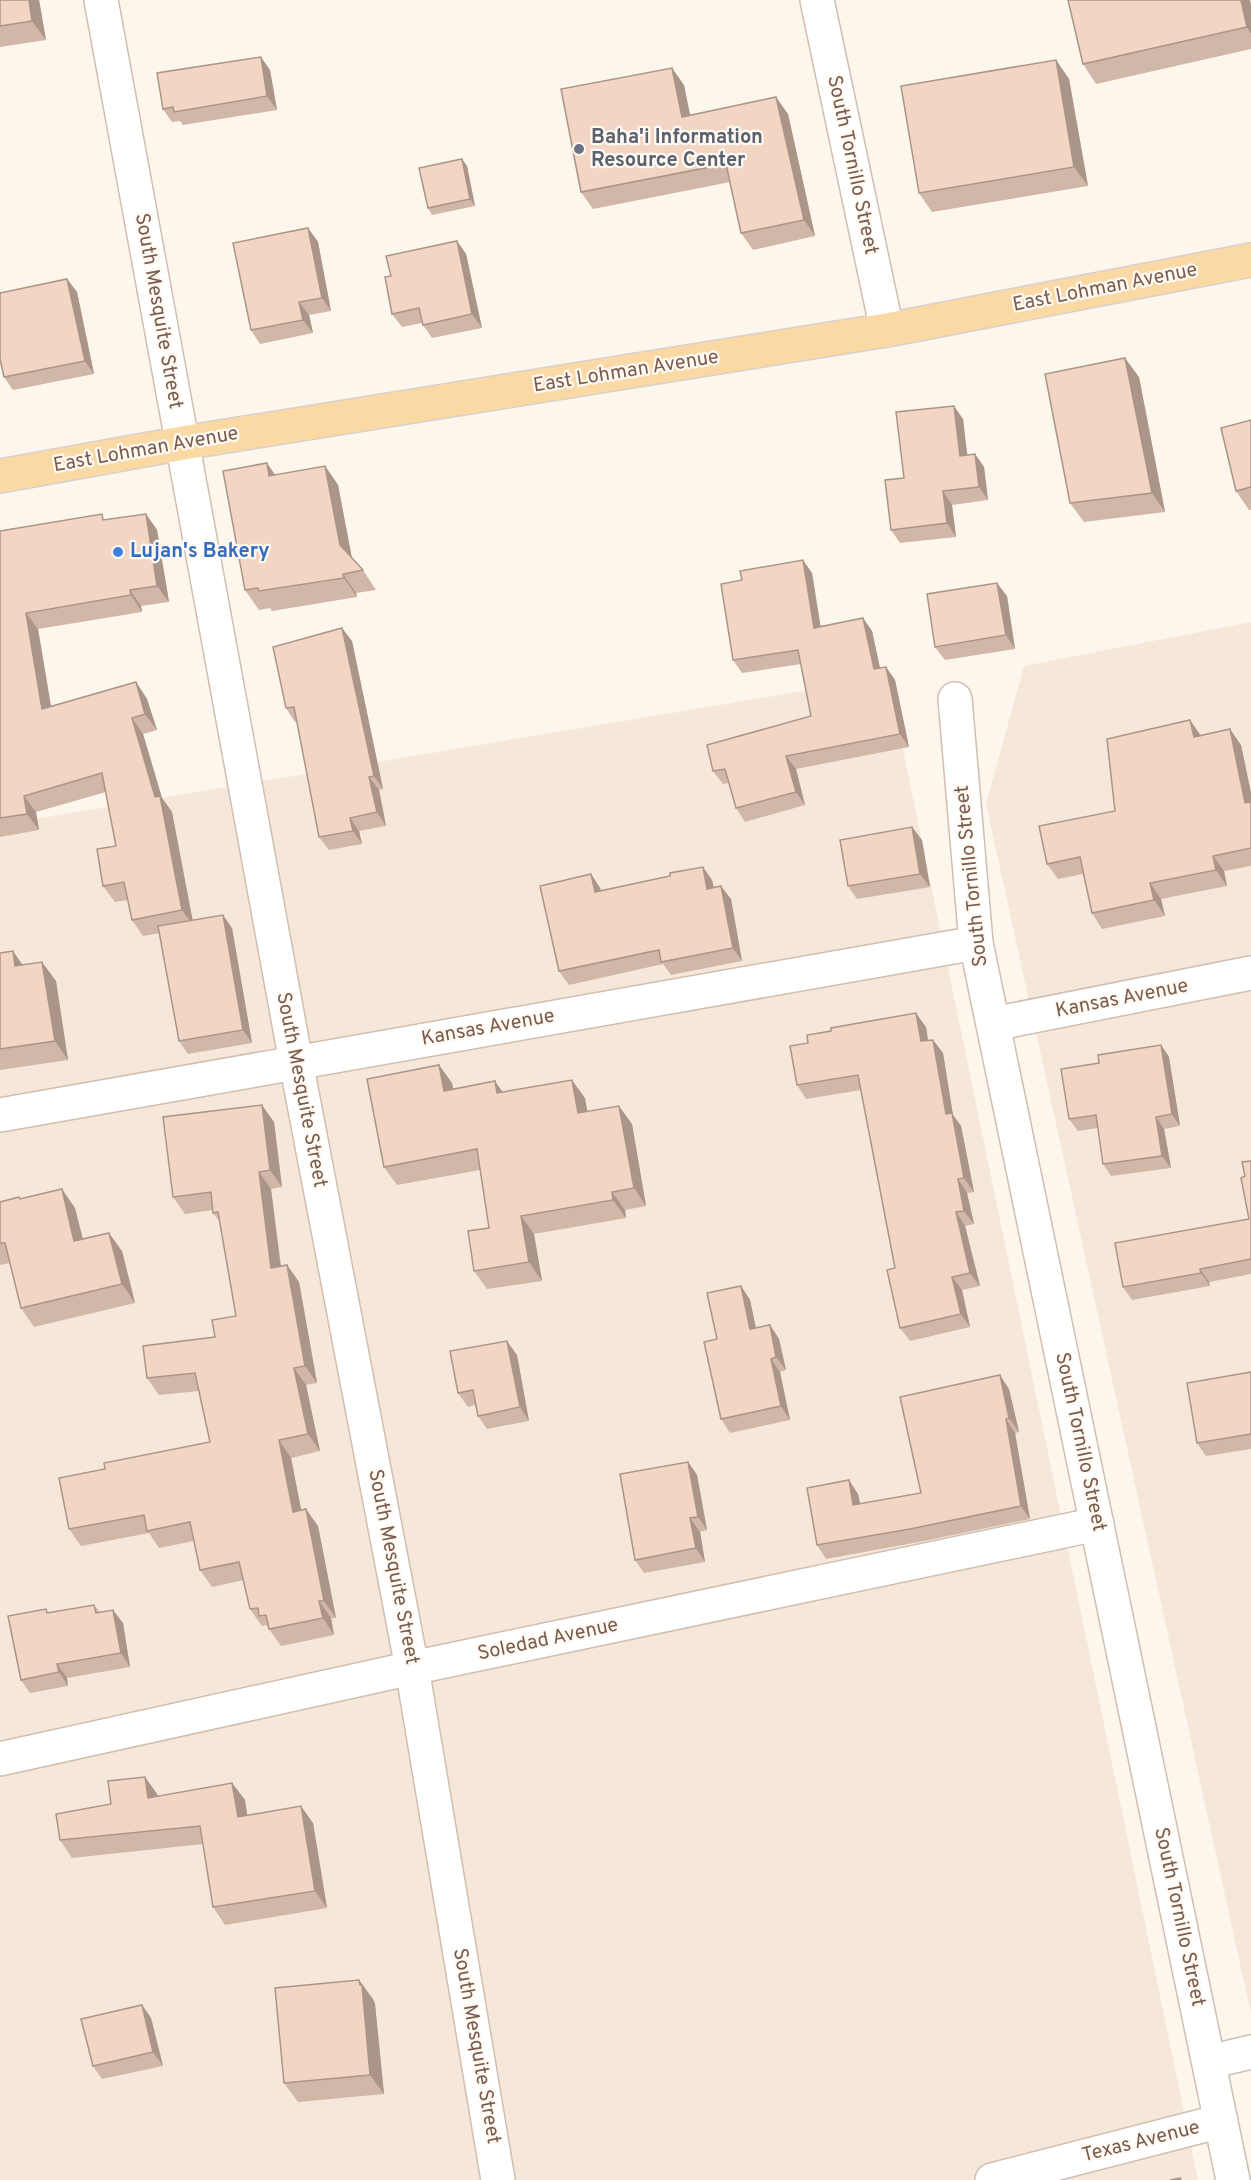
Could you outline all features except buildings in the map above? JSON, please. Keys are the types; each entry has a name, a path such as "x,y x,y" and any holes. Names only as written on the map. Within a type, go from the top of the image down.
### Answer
{"main road":[{"name":"East Lohman Avenue","path":"0,476 183,442 887,330 1251,260"}],"street":[{"name":"South Mesquite Street","path":"101,0 296,1062 412,1668 498,2180"},
{"name":"South Tornillo Street","path":"817,0 887,330"},
{"name":"South Tornillo Street","path":"955,699 976,943 1233,2180"},
{"name":"Kansas Avenue","path":"0,1115 976,943"},
{"name":"Kansas Avenue","path":"993,1024 1251,973"},
{"name":"Soledad Avenue","path":"0,1759 412,1668 1097,1524"},
{"path":"1209,2062 1251,2052"},
{"name":"Texas Avenue","path":"992,2180 1221,2121"}],"shaded area":[{"path":"1251,622 1251,2014 986,804 1024,666"},
{"path":"888,677 1198,2180 0,2180 0,825"}],"place":[{"name":"Baha'i Information Resource Center","path":"579,149"},
{"name":"Lujan's Bakery","path":"118,552"}]}
